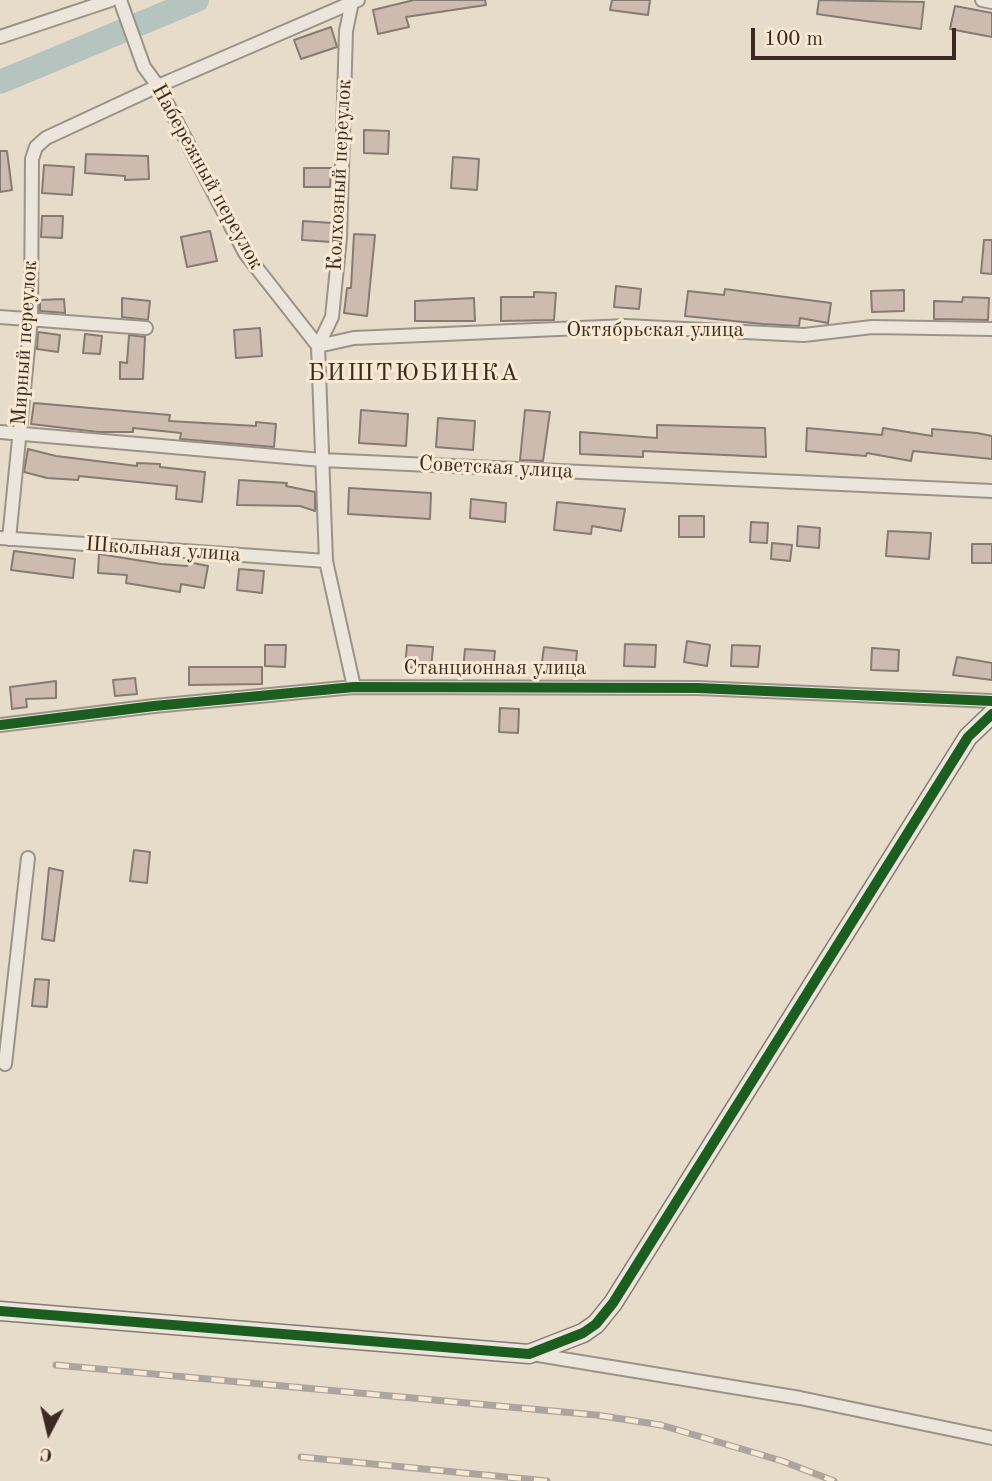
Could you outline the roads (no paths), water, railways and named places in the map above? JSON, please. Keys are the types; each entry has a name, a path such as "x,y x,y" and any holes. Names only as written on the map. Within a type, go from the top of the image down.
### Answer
{"street":[{"path":"0,37 111,0"},
{"name":"Набережный переулок","path":"120,0 144,67 158,86 251,263 318,346"},
{"path":"982,0 992,2"},
{"path":"158,86 355,1"},
{"name":"Колхозный переулок","path":"318,346 332,317 340,237 346,31 355,1"},
{"name":"Мирный переулок","path":"5,539 31,319 32,159 36,147 47,138 158,86"},
{"path":"0,317 146,328"},
{"name":"Октябрьская улица","path":"318,346 354,338 626,326 804,335 872,327 992,329"},
{"path":"318,346 326,561 354,687"},
{"name":"Советская улица","path":"0,432 322,460 992,491"},
{"name":"Школьная улица","path":"5,539 326,561"},
{"name":"Станционная улица","path":"0,725 154,706 354,687 698,688 992,701"},
{"path":"529,1354 583,1333 596,1324 614,1303 968,737 992,714"},
{"path":"5,1064 6,1001 28,858"},
{"path":"0,1311 529,1354 800,1398 992,1438"}],"waterway":[{"path":"0,82 197,0"}],"railway":[{"path":"56,1365 596,1415 661,1425 782,1461 834,1481"},
{"path":"301,1457 547,1481"}],"district":[{"name":"БИШТЮБИНКА","path":"414,374"}]}
